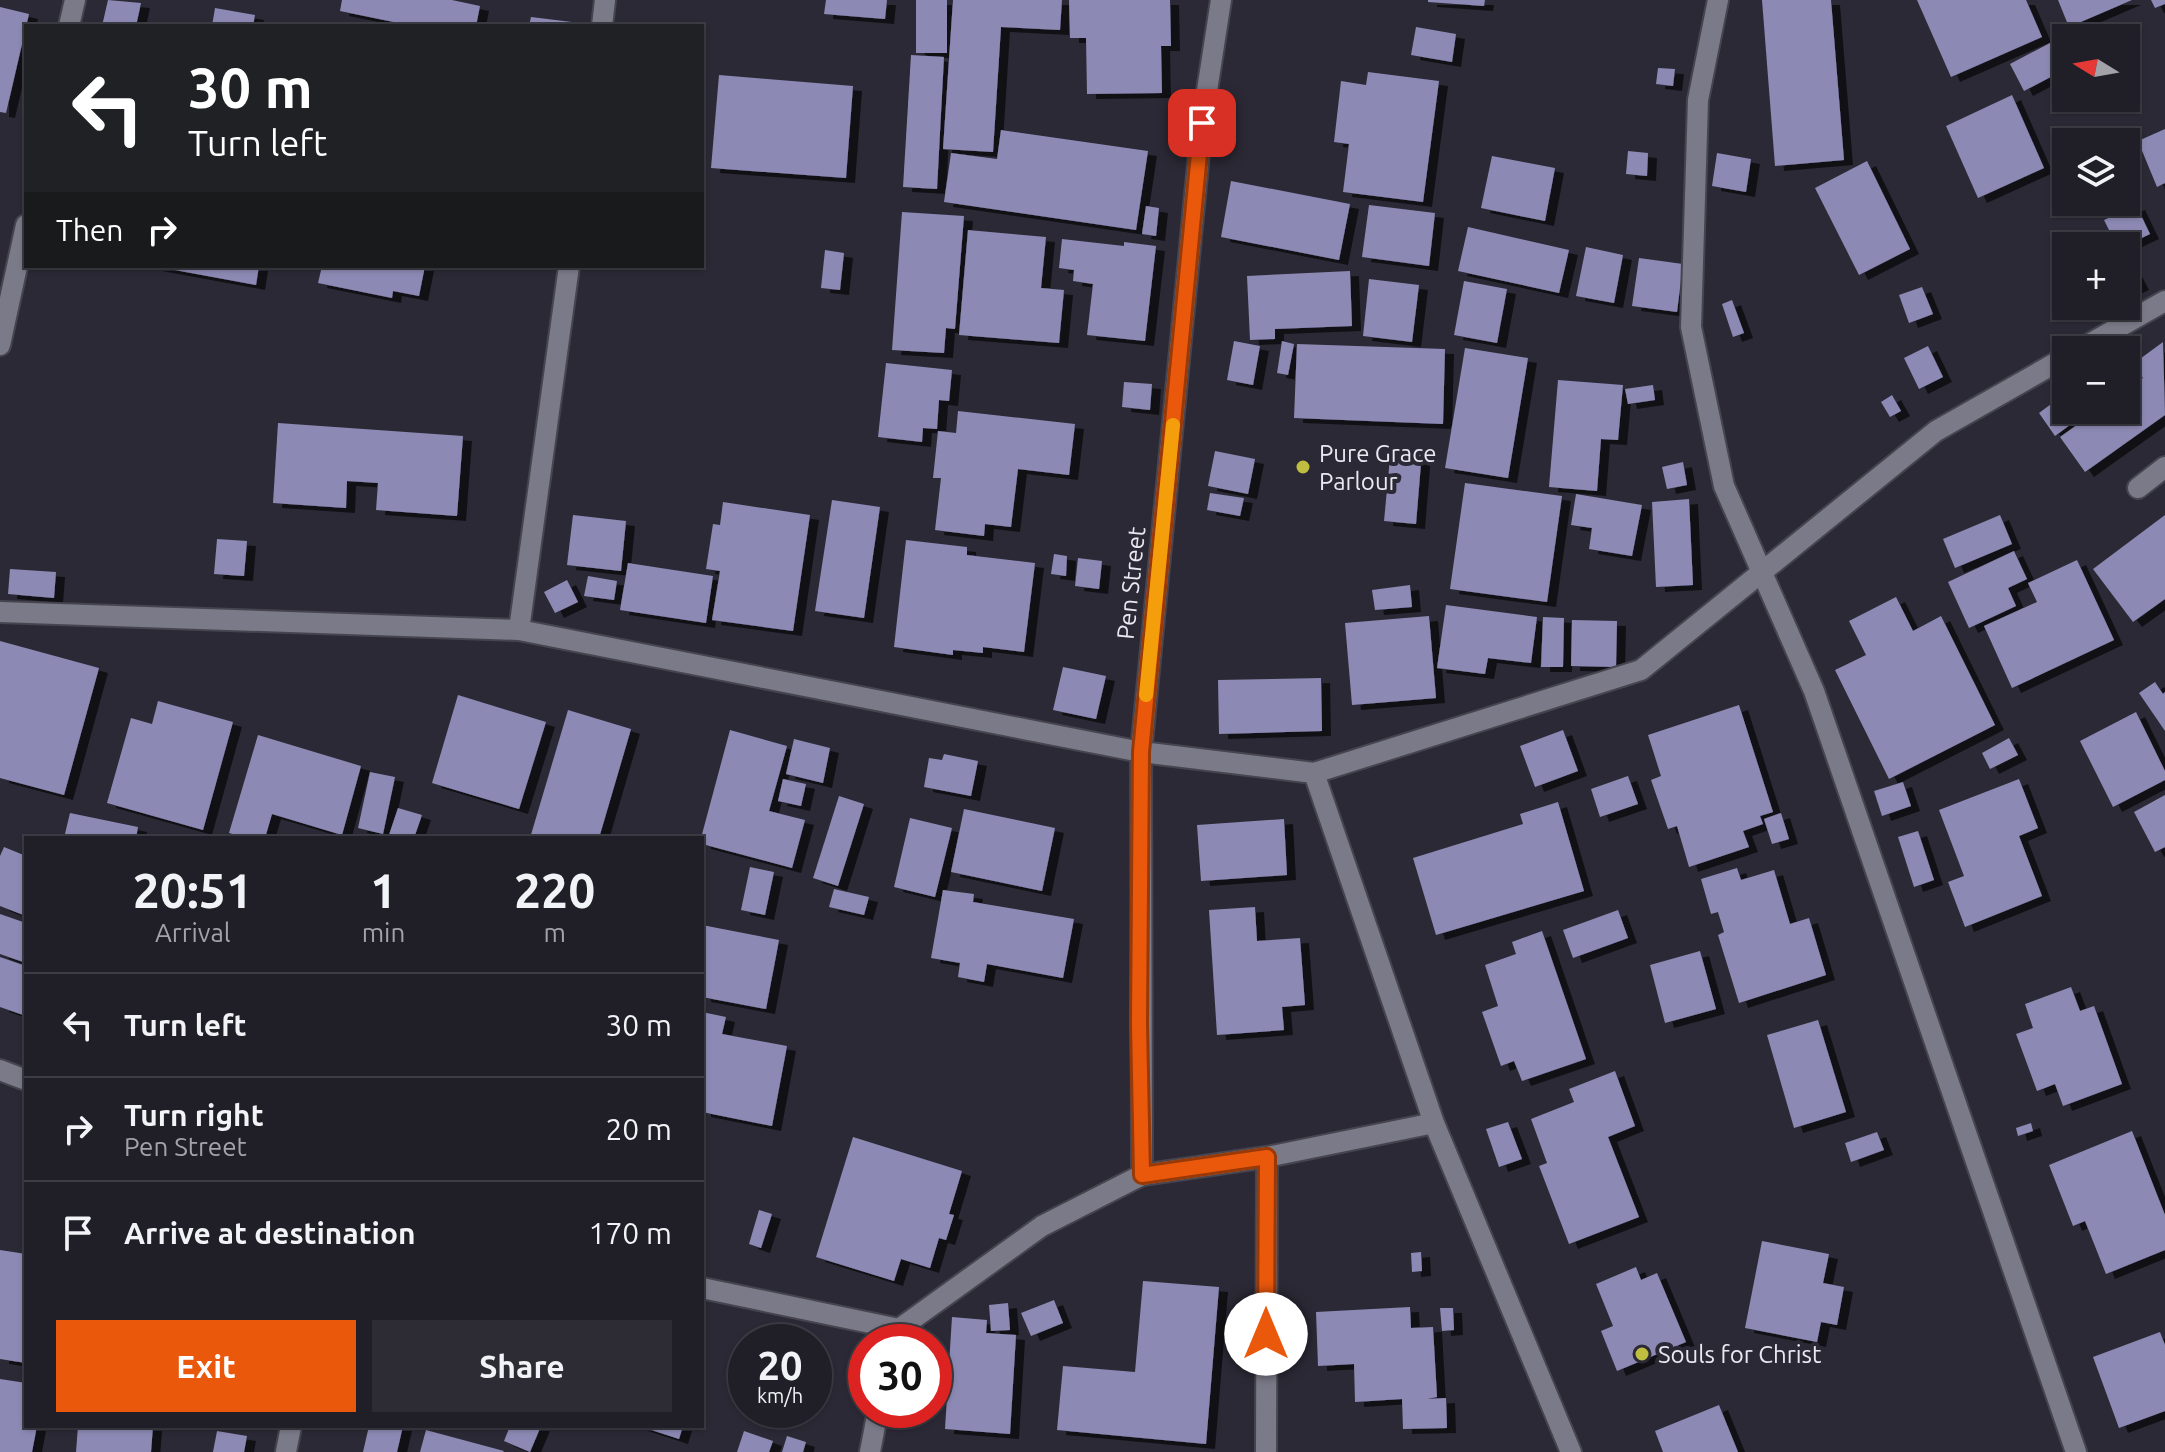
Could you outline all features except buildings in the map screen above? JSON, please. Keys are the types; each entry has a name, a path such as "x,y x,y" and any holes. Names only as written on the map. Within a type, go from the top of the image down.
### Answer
{"street":[{"path":"69,24 75,0"},
{"path":"602,24 605,0"},
{"name":"Pen Street","path":"1142,1175 1139,1024 1141,752 1202,123 1221,0"},
{"path":"1718,0 1698,100 1691,327 1724,486 1814,691 2076,1452"},
{"path":"0,345 24,234"},
{"path":"519,630 569,268"},
{"path":"2104,336 2165,301"},
{"path":"0,612 519,630 1141,752 1314,773 1641,670 1936,431 2052,365"},
{"path":"2138,488 2165,467"},
{"path":"1314,773 1434,1123 1571,1452"},
{"path":"0,1070 24,1079"},
{"path":"913,1324 1042,1226 1142,1175 1267,1157 1434,1123"},
{"path":"1266,1452 1267,1157"},
{"path":"704,1288 848,1324"},
{"path":"286,1452 291,1428"},
{"path":"870,1452 875,1428"}],"slow traffic":[{"path":"1146,695 1173,425"}],"place":[{"name":"Pure Grace Parlour","path":"1303,467"},
{"name":"Souls for Christ","path":"1642,1354"}],"route":[{"path":"1202,123 1141,752 1139,1024 1142,1175 1267,1157 1266,1334"}]}
